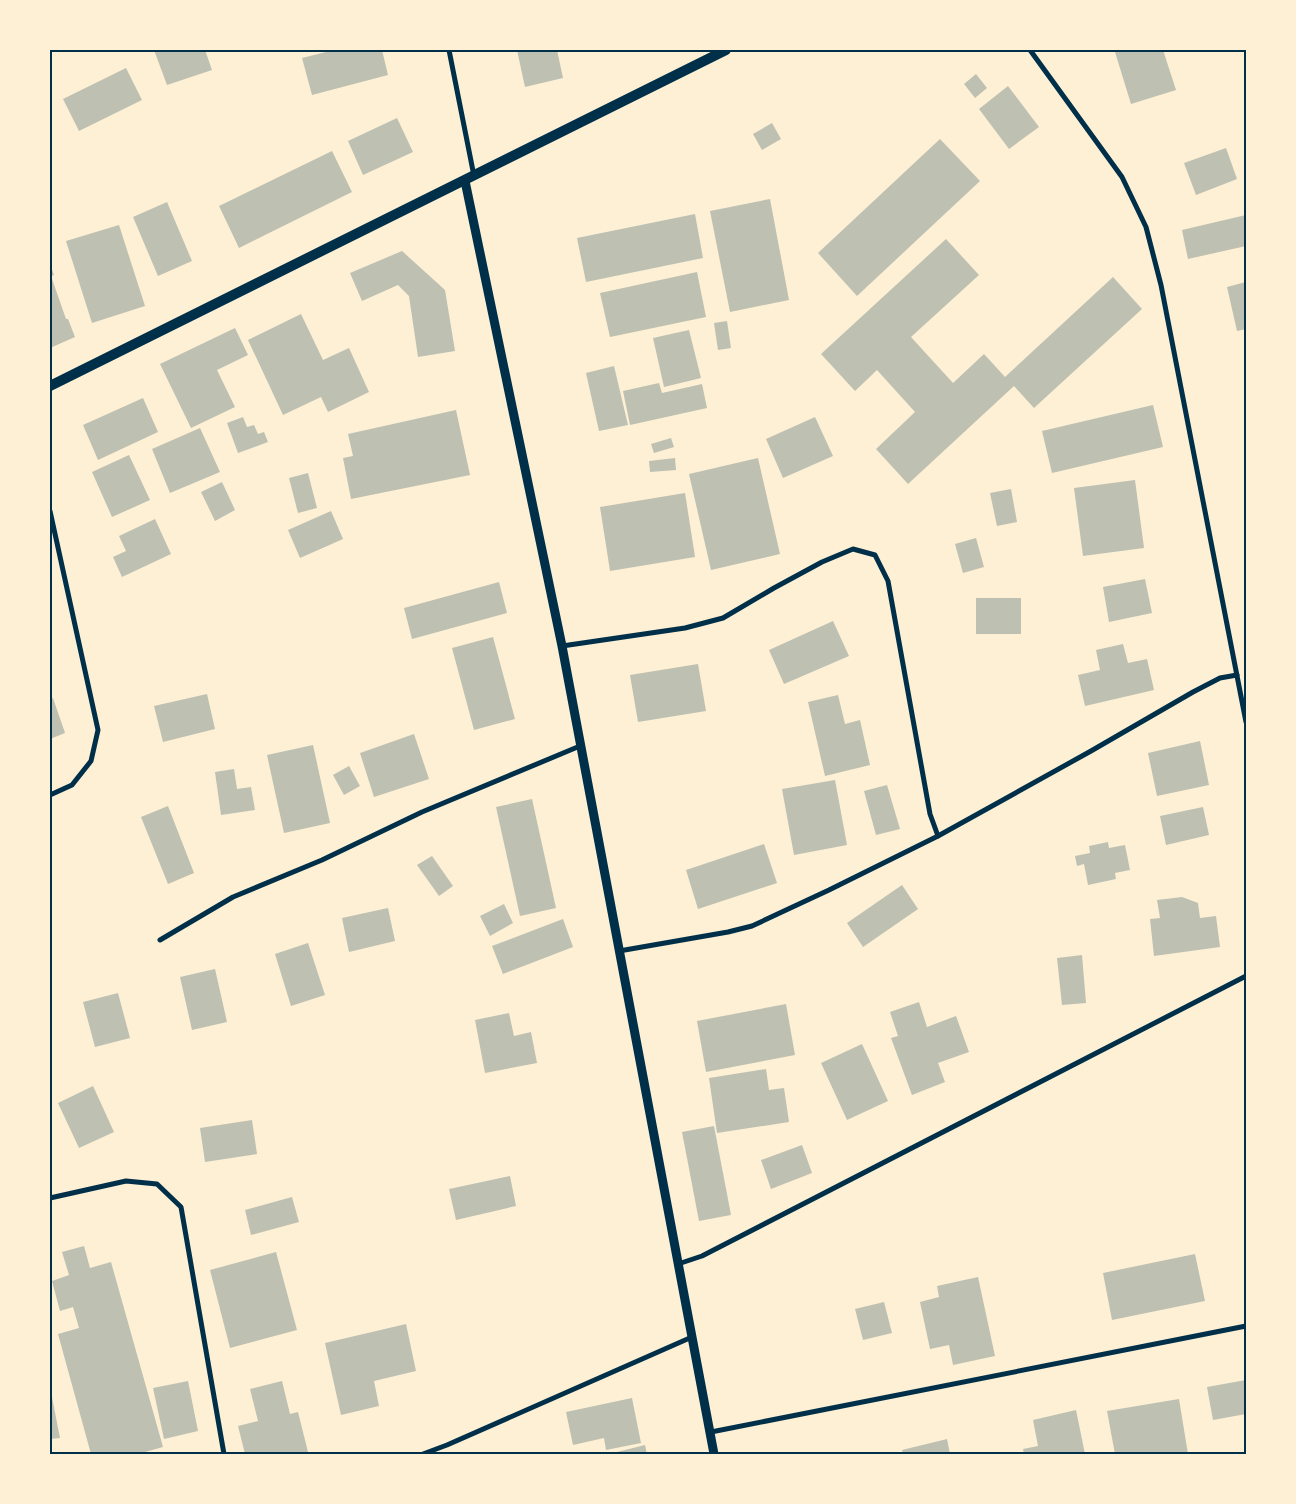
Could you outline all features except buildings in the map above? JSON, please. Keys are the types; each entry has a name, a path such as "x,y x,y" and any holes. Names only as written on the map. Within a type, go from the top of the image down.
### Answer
{"main road":[{"path":"50,386 726,50"}],"street":[{"path":"449,50 469,178 562,646 714,1454"},
{"path":"1030,50 1122,177 1146,227 1161,285 1246,722"},
{"path":"50,511 98,730 91,761 72,785 50,794"},
{"path":"562,646 685,628 723,618 782,583 822,562 853,549 875,555 888,581 930,814 938,836"},
{"path":"619,951 752,926 938,836 1193,692 1220,678 1237,675"},
{"path":"160,940 233,897 322,860 422,812 580,746"},
{"path":"678,1264 702,1256 1246,976"},
{"path":"50,1198 126,1180 156,1184 181,1207 224,1454"},
{"path":"711,1432 1246,1326"},
{"path":"423,1454 692,1337"}]}
